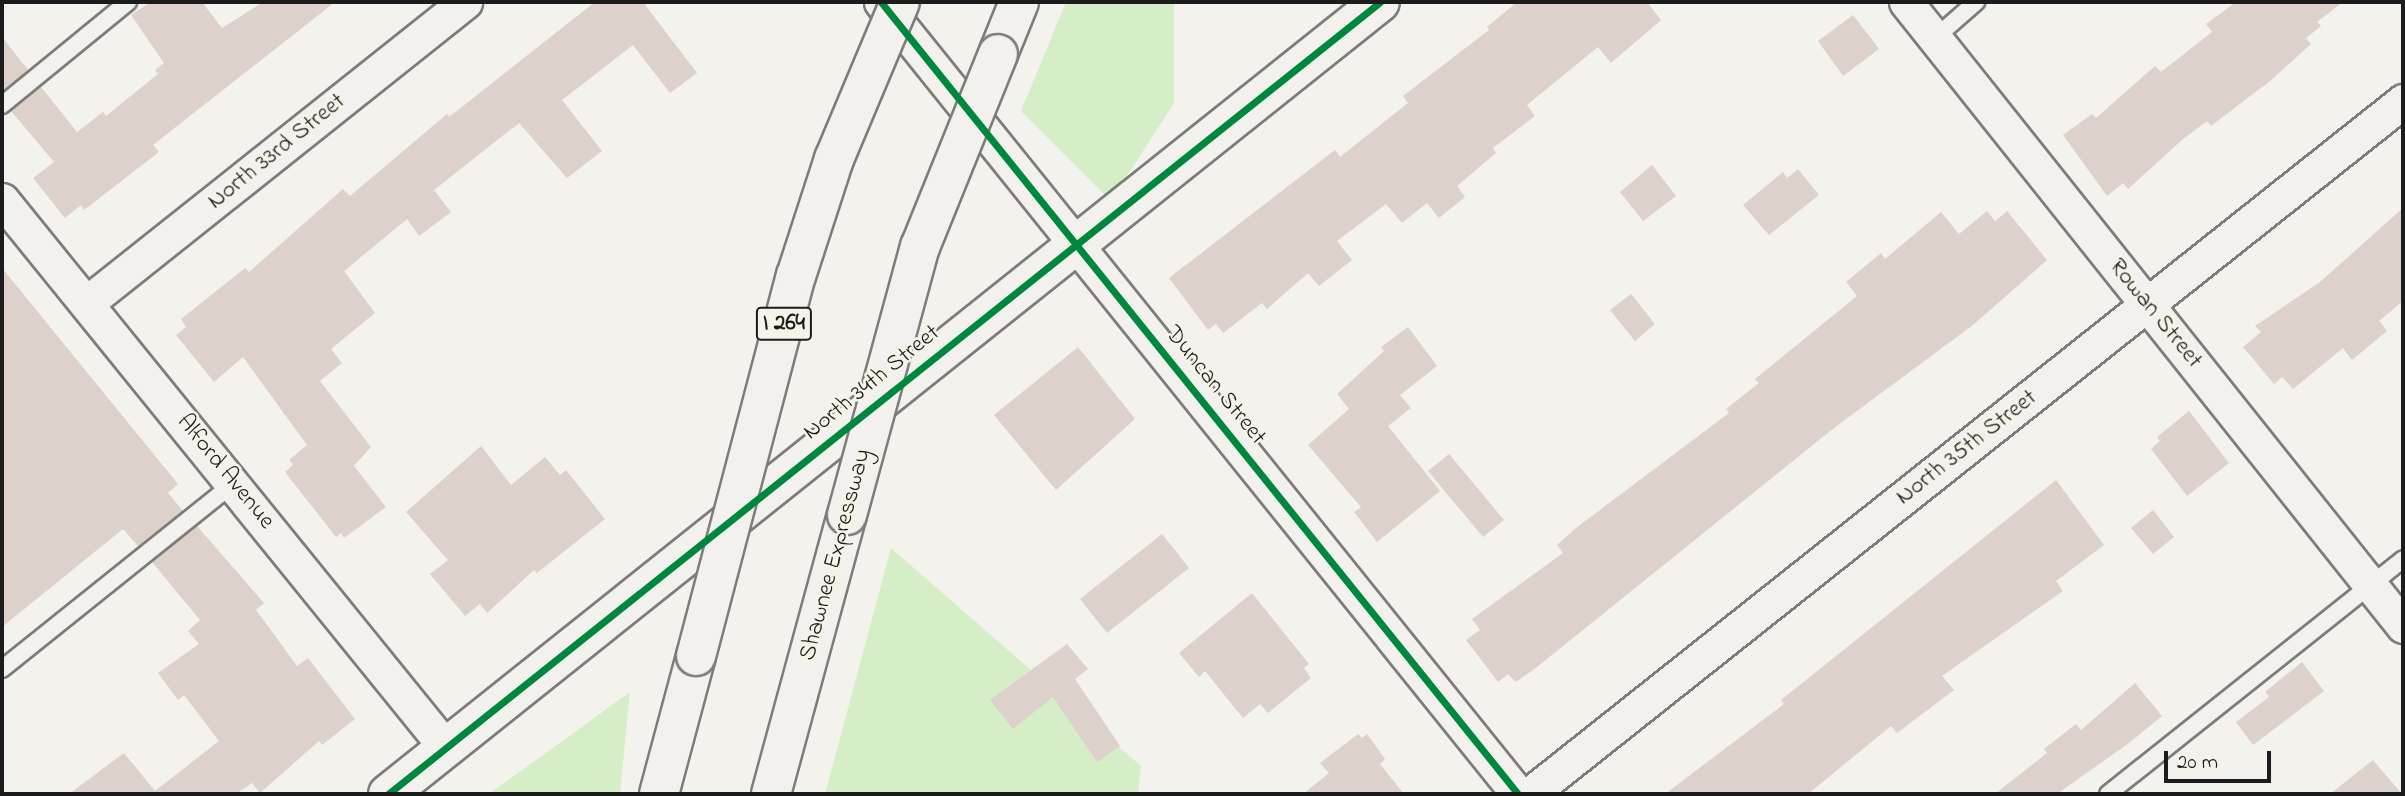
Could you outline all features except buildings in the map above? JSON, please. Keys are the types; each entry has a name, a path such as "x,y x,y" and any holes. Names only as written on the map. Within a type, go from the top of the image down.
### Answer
{"main road":[{"name":"I 264","path":"659,794 796,276 834,159 900,2"},
{"name":"Shawnee Expressway","path":"771,794 920,247 1019,2"},
{"name":"North 34th Street","path":"388,794 1380,2"}],"street":[{"name":"North 33rd Street","path":"88,302 465,2"},
{"name":"Duncan Street","path":"881,2 1518,794"},
{"name":"Rowan Street","path":"1906,2 2403,626"},
{"name":"North 35th Street","path":"1530,794 2403,101"},
{"name":"Alford Avenue","path":"2,200 88,302 446,748"}],"lane":[{"path":"2,106 128,2"},
{"path":"1935,38 1976,2"},
{"path":"2,669 234,483"},
{"path":"2108,794 2403,559"}],"green space":[{"path":"1066,2 1174,2 1174,103 1111,201 1021,111"},
{"path":"891,548 1141,766 1138,794 825,794"},
{"path":"630,692 620,794 489,794"}],"cycle path":[{"path":"881,2 1518,794"},
{"path":"388,794 1380,2"}]}
